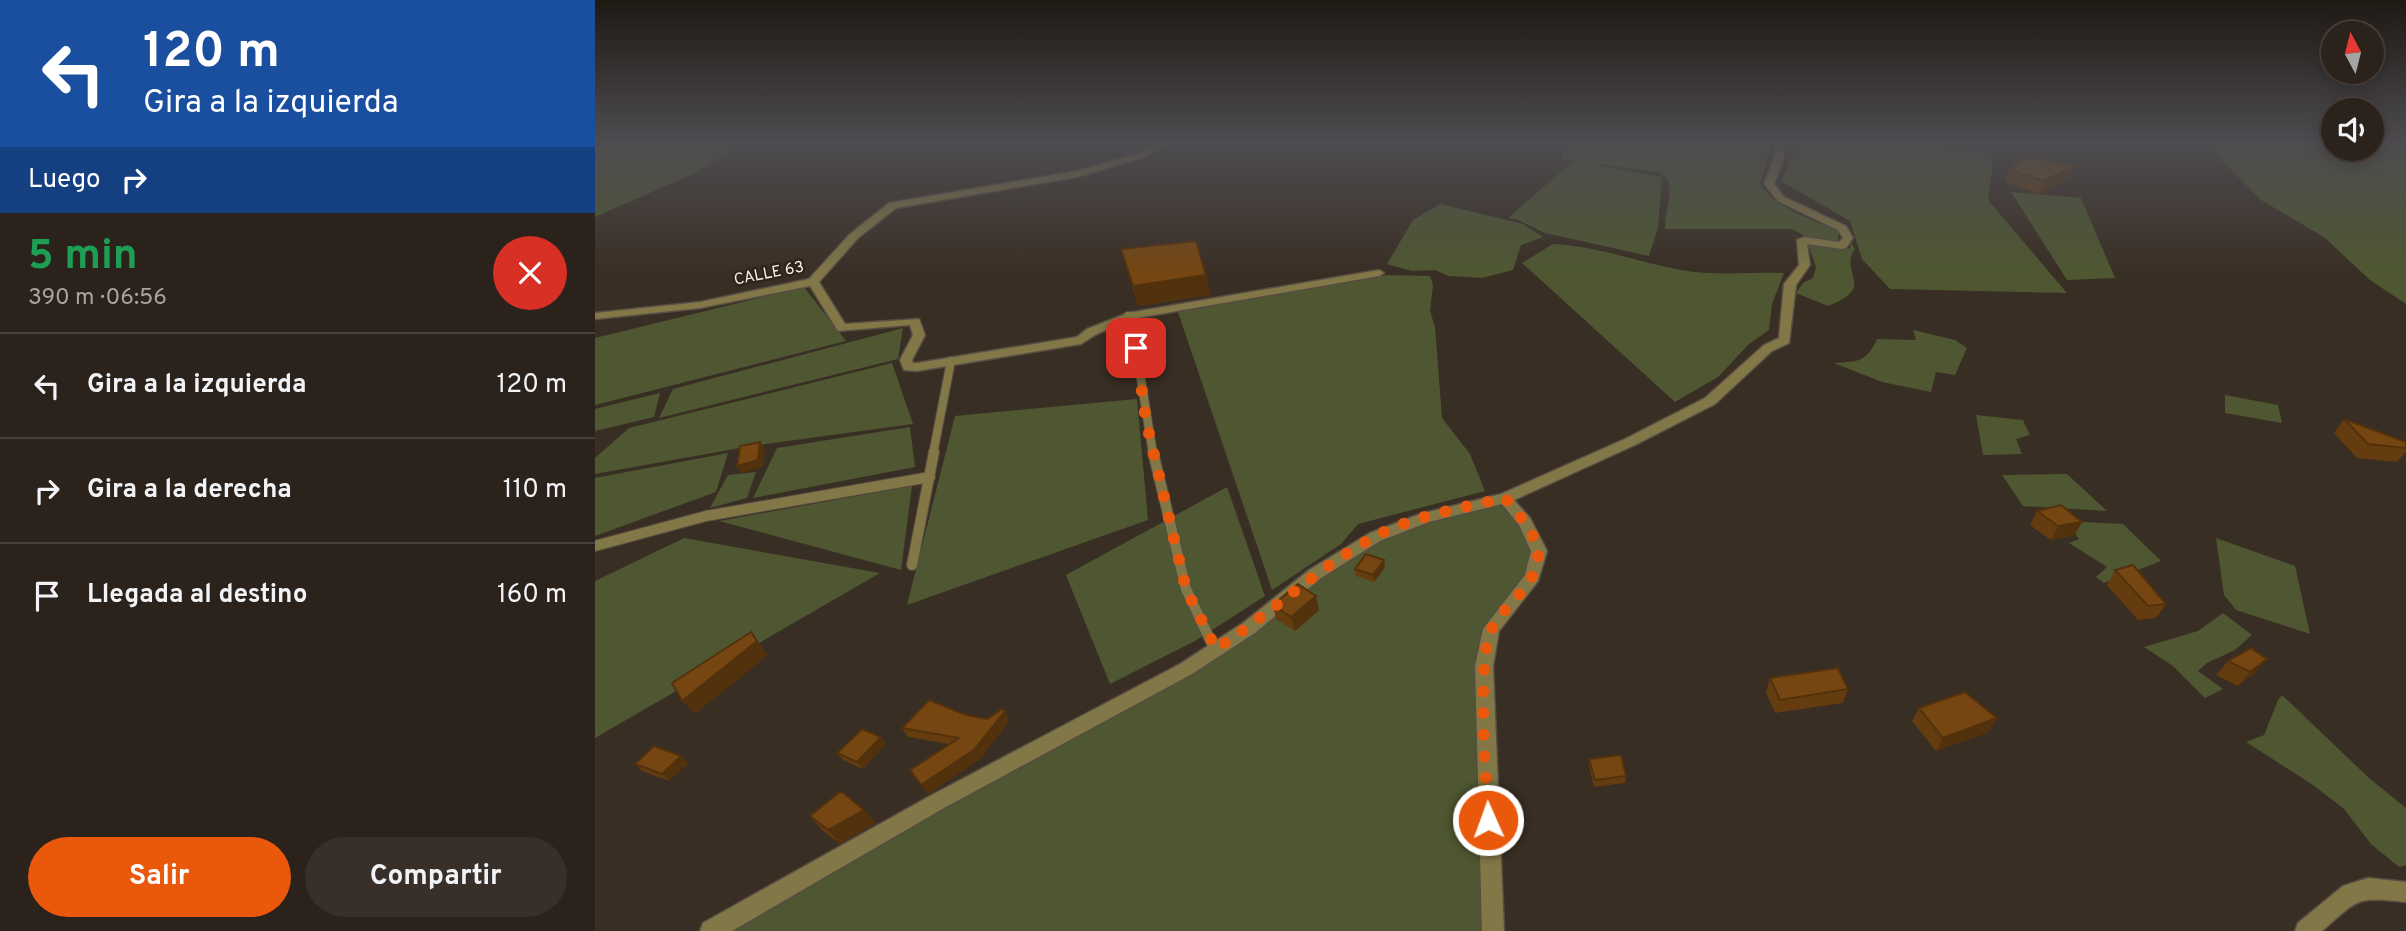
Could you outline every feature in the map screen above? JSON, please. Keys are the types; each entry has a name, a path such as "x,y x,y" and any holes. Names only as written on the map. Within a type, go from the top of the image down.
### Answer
{"street":[{"name":"CALLE 63","path":"595,316 700,305 813,282 855,236 893,205 998,186"},
{"path":"711,931 937,802 1186,669 1249,628 1315,574 1375,537 1425,518 1505,498 1630,442 1710,401 1768,348 1785,340 1790,284 1803,272 1806,264 1801,242 1806,240 1842,246 1848,239 1842,228 1781,199 1771,186"},
{"path":"813,282 842,328 915,321 919,335 906,360 908,367 1081,340 1091,332 1128,316 1379,273"},
{"path":"1493,931 1484,666 1491,629 1532,577 1539,551 1525,522 1505,498"},
{"path":"2307,931 2350,893 2368,888 2406,892"}],"lane":[{"path":"1128,316 1159,483 1186,589 1216,649"},
{"path":"912,565 951,361"},
{"path":"595,547 706,516 930,477"}],"green space":[{"path":"595,186 664,186 595,217"},
{"path":"1544,186 1661,186 1658,227 1649,256 1545,233 1508,218"},
{"path":"1669,186 1762,186 1774,200 1784,206 1838,231 1838,241 1807,237 1792,229 1665,229"},
{"path":"1790,186 1990,186 1988,200 2067,293 1890,289 1862,259 1850,221"},
{"path":"2248,186 2406,186 2406,304 2370,280 2324,237 2261,200"},
{"path":"2011,192 2081,198 2115,278 2067,280"},
{"path":"1440,204 1523,224 1543,237 1521,245 1513,270 1482,278 1448,276 1435,270 1412,271 1387,264 1413,220"},
{"path":"1851,243 1855,249 1851,258 1854,286 1851,292 1828,306 1796,293 1803,283 1813,278 1816,267 1808,244 1841,250 1850,248"},
{"path":"1553,244 1586,248 1693,272 1784,273 1772,304 1769,330 1749,344 1718,377 1675,402 1522,263"},
{"path":"1387,275 1430,276 1433,285 1430,311 1435,327 1442,418 1470,454 1485,491 1358,524 1341,544 1272,590 1178,312"},
{"path":"804,287 846,341 595,405 595,338"},
{"path":"903,328 898,359 659,418 673,389"},
{"path":"1913,330 1955,340 1967,348 1955,375 1936,372 1931,392 1882,382 1834,363 1865,357 1877,339 1916,340"},
{"path":"892,363 913,424 751,446 595,474 595,458 629,428"},
{"path":"660,393 654,417 595,431 595,409"},
{"path":"2225,395 2278,405 2282,423 2225,413"},
{"path":"1137,399 1148,520 907,605 955,416"},
{"path":"1976,415 2023,420 2030,435 2016,439 2022,454 1983,455"},
{"path":"910,427 915,467 753,498 777,448"},
{"path":"728,453 716,492 595,536 595,478"},
{"path":"756,472 747,498 710,508 728,475"},
{"path":"2067,474 2107,511 2023,506 2002,475"},
{"path":"912,486 901,570 719,521"},
{"path":"1227,487 1265,596 1195,641 1110,684 1066,575"},
{"path":"1505,498 1539,551 1532,577 1491,629 1493,931 711,931 1186,669 1375,537"},
{"path":"2066,521 2123,524 2161,561 2104,583 2096,577 2107,567 2069,543 2079,539"},
{"path":"684,538 880,573 595,738 595,581"},
{"path":"2216,538 2295,566 2310,634 2236,610 2224,595"},
{"path":"2223,613 2252,635 2235,650 2207,663 2198,671 2223,689 2205,698 2173,666 2144,647 2198,631"},
{"path":"2282,695 2369,778 2406,808 2406,865 2399,867 2371,844 2344,809 2313,785 2246,742 2264,735"}],"building":[{"path":"1196,241 1206,275 1133,286 1121,249"},
{"path":"2344,419 2406,442 2406,448 2368,444"},
{"path":"760,442 758,460 737,466 740,446"},
{"path":"2061,505 2082,522 2058,526 2037,511"},
{"path":"1366,554 1384,560 1373,575 1355,569"},
{"path":"2133,565 2166,604 2148,606 2115,570"},
{"path":"1298,584 1316,596 1291,617 1273,605"},
{"path":"751,632 757,641 682,701 672,683"},
{"path":"2251,648 2267,659 2250,672 2228,661"},
{"path":"1838,668 1848,689 1780,700 1770,678"},
{"path":"1965,692 1997,718 1943,738 1919,708"},
{"path":"929,700 966,715 987,719 1002,709 1005,711 974,750 921,785 910,770 959,738 902,728"},
{"path":"862,729 881,737 857,762 837,753"},
{"path":"654,746 681,756 662,774 635,764"},
{"path":"1621,755 1626,776 1595,780 1589,759"},
{"path":"841,791 864,810 828,830 810,816"}],"route":[{"path":"1136,348 1146,421 1186,589 1216,649 1249,628 1315,574 1375,537 1409,523 1505,498 1525,522 1539,551 1532,577 1491,629 1484,666 1488,820"}]}
